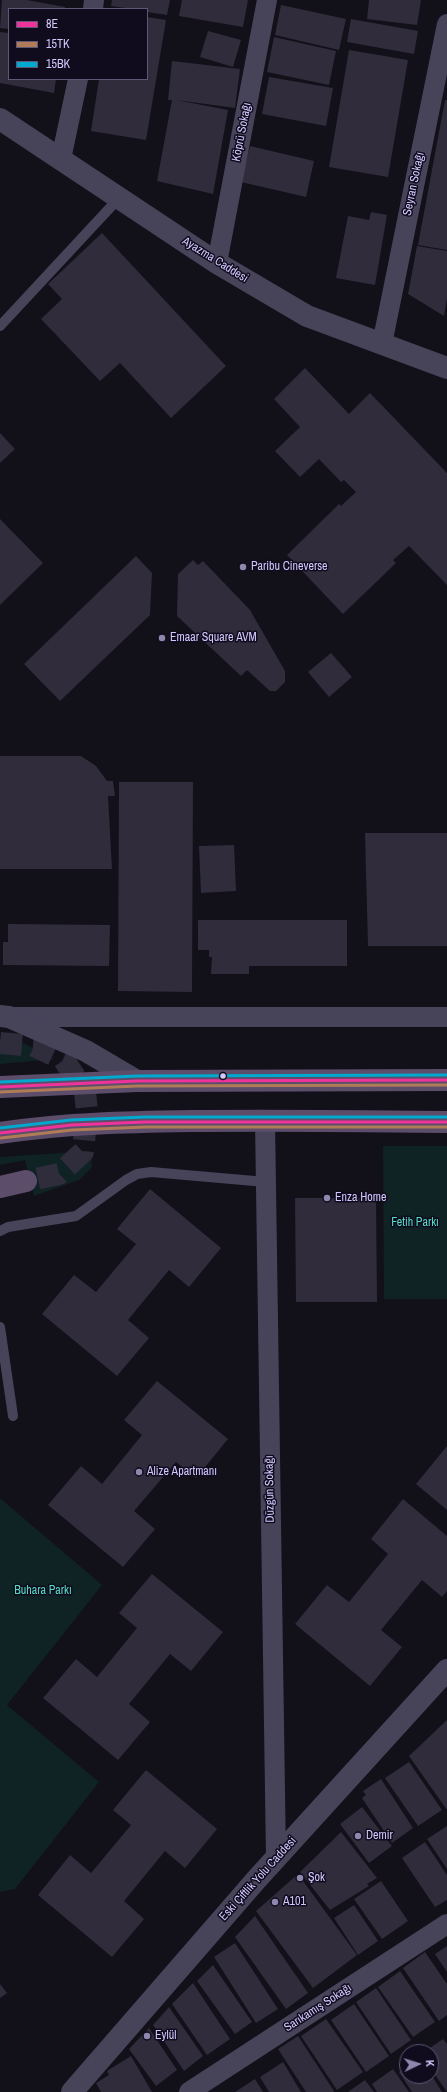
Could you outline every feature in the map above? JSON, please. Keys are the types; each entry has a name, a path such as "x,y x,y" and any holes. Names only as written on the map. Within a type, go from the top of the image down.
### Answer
{"main road":[{"path":"0,1088 137,1081 447,1080"},
{"path":"0,1133 27,1129 144,1122 265,1120 447,1122"},
{"path":"0,1187 26,1181"}],"street":[{"name":"Köprü Sokağı","path":"217,264 267,0"},
{"name":"Seyran Sokağı","path":"382,344 447,24"},
{"path":"62,159 78,80"},
{"name":"Ayazma Caddesi","path":"0,119 120,197 217,264 307,316 447,368"},
{"path":"4,1016 447,1017"},
{"path":"4,1016 86,1051 137,1081"},
{"name":"Düzgün Sokağı","path":"265,1120 276,1858"},
{"name":"Eski Çiftlik Yolu Caddesi","path":"72,2092 276,1858 447,1670"},
{"name":"Sarıkamış Sokağı","path":"189,2092 447,1924"}],"lane":[{"path":"0,326 120,197"},
{"path":"0,1231 8,1227 76,1216 126,1180 144,1173 165,1172 266,1182"},
{"path":"0,1327 12,1416"}],"green space":[{"path":"0,1038 15,1039 55,1059 0,1064"},
{"name":"Fetih Parkı","path":"383,1146 447,1146 447,1299 384,1299"},
{"path":"91,1151 92,1167 79,1180 34,1196 25,1160 0,1165 0,1157"},
{"name":"Buhara Parkı","path":"0,1498 102,1585 7,1705 99,1782 15,1889 0,1892"}],"building":[{"path":"2,0 27,0 65,7 8,8 8,29 0,28"},
{"path":"112,0 170,0 167,15 148,12 148,8 125,8 111,6"},
{"path":"182,0 248,0 243,27 179,16"},
{"path":"369,0 421,0 417,25 367,19"},
{"path":"281,5 346,19 339,50 275,35"},
{"path":"148,17 166,20 146,140 91,131 99,80 148,80"},
{"path":"351,19 418,31 414,54 347,42"},
{"path":"208,31 241,40 233,67 200,57"},
{"path":"0,32 8,33 8,80 56,80 54,93 0,83"},
{"path":"274,37 336,51 329,85 267,72"},
{"path":"349,50 408,60 388,177 329,167"},
{"path":"172,61 240,69 235,108 176,100 228,110 213,194 157,181 172,100 168,100"},
{"path":"269,77 333,88 326,126 262,114"},
{"path":"445,100 447,100 447,250 418,245"},
{"path":"250,146 314,161 306,197 241,182"},
{"path":"371,212 387,215 375,285 336,278 348,216 369,220"},
{"path":"102,233 226,366 171,418 120,363 100,381 41,319 62,299 48,284"},
{"path":"417,246 447,251 447,298 444,316 408,294"},
{"path":"305,368 349,414 370,393 447,473 447,585 409,546 393,560 396,563 343,614 287,555 339,504 341,506 356,492 344,480 341,482 319,459 300,477 275,451 300,427 274,399"},
{"path":"0,433 15,449 0,463"},
{"path":"0,519 43,563 0,605"},
{"path":"136,556 152,573 150,615 60,701 24,664"},
{"path":"193,560 198,565 203,561 250,610 285,671 285,682 276,691 270,691 247,670 241,676 177,616 178,574"},
{"path":"331,653 352,677 329,697 308,672"},
{"path":"0,756 81,756 96,766 107,781 113,781 115,796 108,796 112,869 0,869"},
{"path":"119,782 193,782 192,992 118,991"},
{"path":"365,833 447,833 447,946 368,946"},
{"path":"234,845 236,891 201,893 199,846"},
{"path":"198,920 347,920 347,966 249,966 249,974 211,974 212,957 209,957 209,950 198,950"},
{"path":"8,924 110,925 109,966 3,965 3,942 8,942"},
{"path":"150,1189 221,1248 189,1287 169,1270 128,1320 149,1338 117,1376 42,1314 74,1275 96,1292 136,1244 117,1229"},
{"path":"295,1198 376,1198 377,1302 296,1302"},
{"name":"Alize Apartmanı","path":"157,1381 228,1439 196,1478 176,1462 134,1511 155,1529 123,1567 48,1505 81,1466 102,1484 142,1435 124,1420"},
{"path":"447,1446 447,1510 416,1484"},
{"path":"403,1499 447,1536 447,1591 442,1597 422,1580 381,1630 402,1647 370,1686 295,1624 327,1585 349,1602 388,1554 371,1539"},
{"path":"152,1574 223,1632 191,1671 170,1654 129,1704 150,1722 118,1760 43,1698 76,1659 97,1677 137,1628 119,1613"},
{"path":"447,1720 447,1810 409,1756"},
{"path":"409,1762 442,1810 418,1826 385,1778"},
{"path":"146,1770 217,1829 185,1868 165,1851 124,1901 144,1919 112,1957 38,1895 70,1855 91,1873 131,1825 113,1810"},
{"path":"381,1779 413,1828 392,1843 362,1798 366,1795 363,1791"},
{"path":"362,1807 392,1846 369,1863 340,1824"},
{"path":"447,1826 447,1869 427,1839"},
{"path":"341,1832 377,1878 367,1884 369,1886 330,1910 300,1872"},
{"path":"425,1842 447,1875 447,1900 435,1907 402,1858"},
{"path":"298,1874 357,1955 313,1988 256,1911"},
{"path":"381,1881 408,1921 382,1939 354,1899"},
{"path":"354,1905 378,1941 358,1955 334,1918"},
{"path":"255,1916 308,1993 286,2009 235,1937"},
{"path":"235,1943 278,2009 256,2023 214,1957"},
{"path":"447,1946 447,1972 435,1954"},
{"path":"425,1952 447,1984 447,2015 439,2021 403,1968"},
{"path":"213,1965 252,2022 235,2034 197,1981"},
{"path":"400,1971 435,2022 413,2037 378,1987"},
{"path":"193,1983 230,2039 207,2055 172,2004"},
{"path":"0,1984 7,1993 0,1998"},
{"path":"376,1988 411,2040 405,2044 399,2044 399,2048 391,2054 356,2002"},
{"path":"354,2004 389,2056 366,2072 331,2020"},
{"path":"169,2007 203,2056 184,2071 153,2025"},
{"path":"326,2019 363,2072 337,2090 301,2036"},
{"path":"149,2028 177,2070 156,2086 129,2049"},
{"path":"298,2036 334,2091 333,2092 306,2092 278,2049"},
{"path":"443,2039 447,2044 447,2092 439,2080 439,2044 436,2044"},
{"path":"131,2056 152,2092 101,2092 96,2083 109,2075 107,2071"},
{"path":"283,2062 301,2092 269,2092 260,2077"},
{"path":"393,2069 399,2078 399,2084 403,2084 409,2092 377,2092 372,2084"},
{"path":"255,2079 263,2092 235,2092"},
{"path":"365,2080 374,2092 348,2092"},
{"path":"407,2084 437,2084 442,2092 412,2092"}],"tunnel":[{"path":"0,1043 34,1046 64,1060 85,1092 87,1111 83,1152 59,1174 26,1181"}],"transit line":[{"name":"15BK","path":"0,1082 137,1076 447,1075"},
{"name":"8E","path":"0,1087 137,1081 447,1080"},
{"name":"15TK","path":"0,1092 137,1086 447,1085"},
{"name":"15BK","path":"0,1128 71,1120 145,1117 447,1117"},
{"name":"8E","path":"0,1133 72,1125 145,1122 447,1122"},
{"name":"15TK","path":"1,1138 72,1130 145,1127 447,1127"}],"place":[{"name":"Paribu Cineverse","path":"243,567"},
{"name":"Emaar Square AVM","path":"162,638"},
{"name":"Enza Home","path":"327,1198"},
{"name":"Alize Apartmanı","path":"139,1472"},
{"name":"Demir","path":"358,1836"},
{"name":"Şok","path":"300,1878"},
{"name":"A101","path":"275,1902"},
{"name":"Eylül","path":"147,2036"}]}
